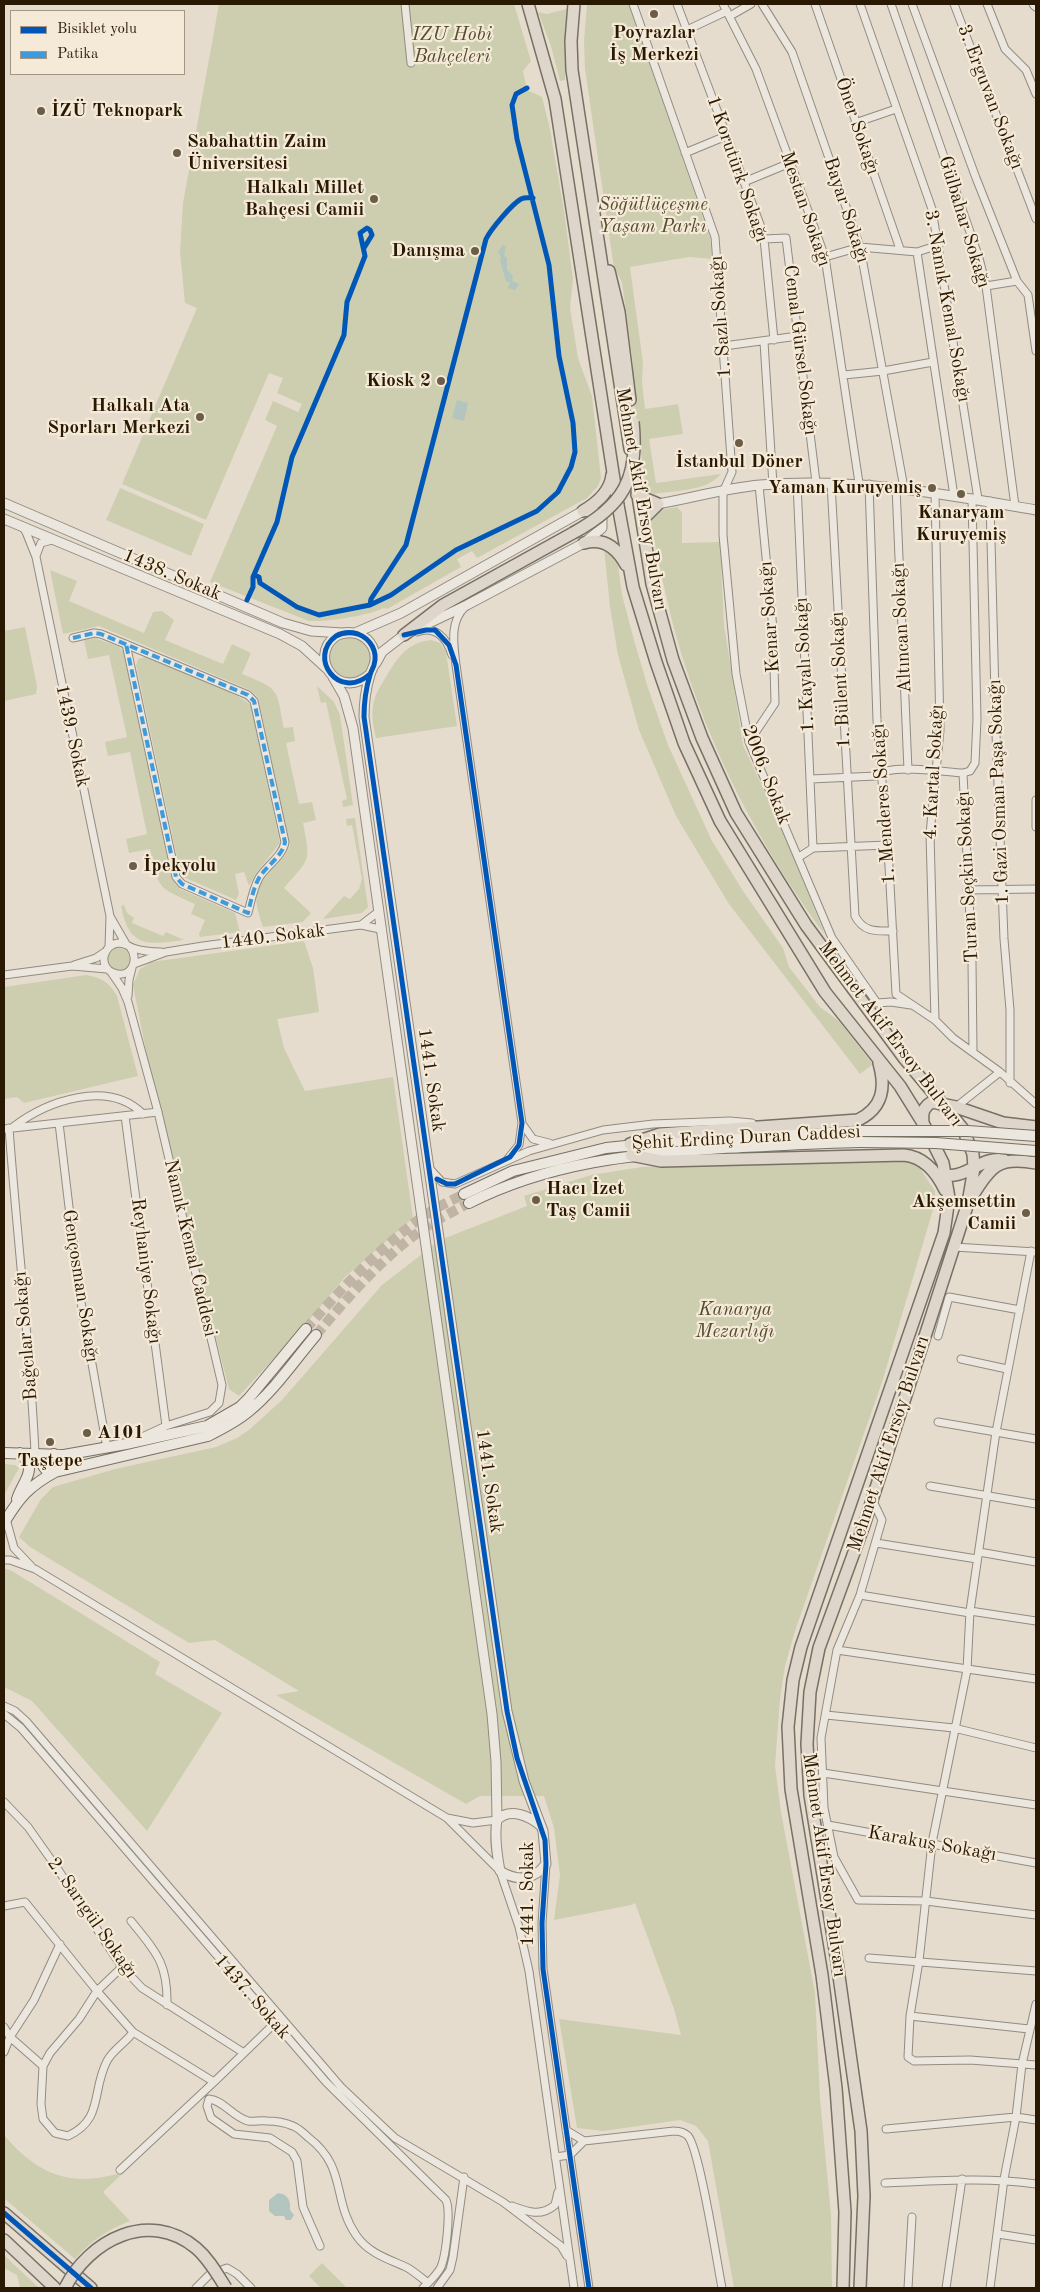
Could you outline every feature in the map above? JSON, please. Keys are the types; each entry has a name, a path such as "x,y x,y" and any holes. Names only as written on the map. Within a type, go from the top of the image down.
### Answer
{"main road":[{"name":"Mehmet Akif Ersoy Bulvarı","path":"528,4 555,99 581,278 631,574 656,662 684,743 720,821 825,992 900,1086 923,1123 943,1163 947,1176 949,1198 944,1233 801,1647 793,1680 788,1726 791,1789 822,1975 836,2088 846,2212 843,2288"},
{"name":"Mehmet Akif Ersoy Bulvarı","path":"574,4 572,70 652,584 673,660 702,738 736,813 806,925 904,1058 963,1129 973,1154 974,1168 968,1203 872,1499 819,1648 810,1692 807,1744 810,1794 837,1962 861,2131 864,2196 860,2288"},
{"path":"404,635 443,605 602,516 624,491 635,458 633,422 617,299 598,236"},
{"path":"583,511 601,499 607,490 612,468"},
{"path":"637,495 658,504 642,520"},
{"path":"584,543 598,542 613,547 623,559 631,574"},
{"path":"631,1149 660,1134 858,1120 866,1116 879,1103 882,1095 883,1075 877,1056"},
{"path":"923,1123 922,1114 926,1106 932,1102 942,1103 1003,1122 1036,1127"},
{"name":"Şehit Erdinç Duran Caddesi","path":"631,1149 862,1131 968,1132 1036,1136"},
{"name":"Şehit Erdinç Duran Caddesi","path":"467,1198 513,1171 598,1150 860,1142 936,1143 1036,1151"},
{"path":"631,1149 662,1160 904,1154 916,1158 935,1172 947,1176 966,1172 990,1160 1036,1162"},
{"path":"968,1203 988,1172 1006,1160"},
{"path":"935,1172 949,1198"},
{"path":"4,1453 64,1455 107,1448 207,1426 233,1411 248,1398 306,1329"},
{"path":"17,1500 55,1472 208,1436 230,1425 248,1412 261,1399 316,1335"},
{"path":"5,1521 17,1500 30,1469 29,1462 20,1453"},
{"path":"55,1454 46,1456 43,1466 47,1471 55,1472"},
{"path":"4,2212 90,2288"},
{"path":"65,2288 71,2276 84,2259 100,2245 116,2237 148,2230 167,2233 184,2239 207,2259 226,2288"},
{"path":"4,2240 55,2288"}],"street":[{"path":"405,4 411,63"},
{"name":"1. Sazlı Sokağı","path":"633,4 715,237 732,472 723,492"},
{"name":"1 Korutürk Sokağı","path":"677,4 764,239 774,340"},
{"path":"687,30 727,10 751,4"},
{"name":"Bayar Sokağı","path":"765,4 792,52 860,246 883,371 900,487"},
{"name":"Öner Sokağı","path":"815,4 900,249"},
{"name":"3. Namık Kemal Sokağı","path":"860,4 932,209 939,245 975,499"},
{"name":"Gülbahar Sokağı","path":"891,4 979,258 986,286 1015,506"},
{"path":"912,4 976,178 1017,281 1028,295 1036,350"},
{"name":"3. Erguvan Sokağı","path":"954,4 1036,219"},
{"path":"987,4 1005,49 1036,79"},
{"name":"Mestan Sokağı","path":"727,10 756,69 825,257 859,483"},
{"path":"1026,70 1036,94"},
{"path":"855,123 896,109"},
{"path":"685,152 726,136"},
{"path":"744,182 790,163"},
{"name":"Cemal Gürsel Sokağı","path":"764,239 786,238 816,482"},
{"path":"825,257 860,246 917,252 939,245"},
{"path":"917,252 954,496"},
{"path":"986,286 1017,281"},
{"path":"1028,295 1036,295"},
{"path":"724,346 798,336"},
{"path":"764,342 773,485"},
{"path":"844,375 883,371 933,362"},
{"path":"658,504 759,485 816,482 859,483 900,487 1036,510"},
{"name":"1. Kayalı Sokağı","path":"797,483 813,848"},
{"name":"1. Bülent Sokağı","path":"831,483 855,916 859,923 871,931 893,931"},
{"name":"1. Menderes Sokağı","path":"869,484 877,720 888,845 896,994 935,1020 953,1038 1000,1072 1010,1083 1036,1104"},
{"name":"Kenar Sokağı","path":"749,742 775,703 773,629 759,485"},
{"name":"Altıncan Sokağı","path":"900,487 908,770"},
{"name":"2006. Sokak","path":"723,492 723,535 736,674 749,742 832,938 877,1003 891,1002 910,1005"},
{"name":"4. Kartal Sokağı","path":"935,494 940,730 934,771 930,834 935,1020"},
{"name":"Turan Seçkin Sokağı","path":"973,1052 963,773 970,771 975,763 977,719 975,499"},
{"name":"1. Gazi Osman Paşa Sokağı","path":"990,501 996,734 1010,1010 1010,1083"},
{"name":"1438. Sokak","path":"4,503 283,623 311,631 343,633"},
{"path":"583,511 595,512 602,518 603,523 599,532 584,543 467,605 404,635 382,652 372,670 356,683 347,683 330,673 325,662 327,646 337,636 343,633 355,633 402,613 583,511"},
{"name":"1438. Sokak","path":"4,519 280,634 302,646 330,673"},
{"name":"1439. Sokak","path":"22,526 36,557 110,916"},
{"path":"36,557 41,543 52,540"},
{"path":"467,605 458,615 454,627 456,665 522,1123 519,1145 506,1161"},
{"path":"404,635 434,630 449,645 456,665"},
{"path":"73,638 98,633 126,644 250,696 254,700 285,842 283,850 260,877 255,886 248,913 182,884 176,877 126,644"},
{"path":"355,633 370,642 374,649 372,670"},
{"name":"1441. Sokak","path":"372,670 364,717 506,1711 517,1758 545,1840 546,1864 542,1923 543,1969 590,2288"},
{"name":"1441. Sokak","path":"330,673 344,696 353,728 379,925 492,1714 496,1762 496,1838 500,1871 519,1927 529,1971 574,2288"},
{"path":"811,779 876,776 881,771 908,770 963,773"},
{"path":"1036,800 1036,827"},
{"path":"799,857 813,848 888,845"},
{"path":"968,890 1036,889"},
{"path":"361,925 378,912"},
{"path":"110,916 135,956 129,980 128,1002"},
{"path":"110,916 107,949 104,959 109,970 122,988 128,1002"},
{"path":"379,925 394,920"},
{"name":"1440. Sokak","path":"166,952 361,925 379,925"},
{"path":"4,975 72,966 96,958 116,943 144,951 166,952"},
{"path":"72,966 109,970 121,974 133,966 166,952"},
{"name":"Namık Kemal Caddesi","path":"128,1002 158,1112 222,1385 219,1403 210,1412 166,1426"},
{"path":"956,1107 1000,1072"},
{"path":"8,1128 38,1110 58,1102 86,1097 120,1098 134,1105 143,1114"},
{"path":"8,1128 158,1112"},
{"name":"Reyhaniye Sokağı","path":"126,1116 166,1426"},
{"path":"429,1168 438,1180 447,1184 456,1184 506,1161 554,1143 603,1130 644,1125 730,1122 775,1126"},
{"name":"Gençosman Sokağı","path":"59,1123 79,1291 107,1448"},
{"path":"522,1123 533,1139 543,1143 554,1143"},
{"name":"Bağcılar Sokağı","path":"8,1128 31,1364 35,1453"},
{"path":"954,1247 1033,1252 1007,1369 996,1432 970,1612 967,1670 932,1842 919,1961 910,2016 908,2057 914,2060 970,2060 1036,2065"},
{"path":"938,1336 949,1297 1020,1310"},
{"path":"961,1359 1007,1369"},
{"path":"938,1422 1036,1439"},
{"path":"126,1444 166,1426"},
{"path":"930,1486 1036,1504"},
{"path":"872,1499 882,1520 860,1595 837,1650 821,1738 824,1808 834,1857 858,1900 926,1901 1036,1915"},
{"path":"5,1521 14,1548 35,1569"},
{"path":"876,1543 1036,1562"},
{"path":"4,1560 10,1560 35,1569 447,1818 500,1871 512,1878 525,1879 538,1874 546,1864"},
{"path":"860,1595 1036,1621"},
{"path":"837,1650 1036,1679"},
{"path":"4,1706 15,1711 26,1721 341,2087 398,2139 503,2202 561,2246 570,2261"},
{"name":"1437. Sokak","path":"4,1714 21,1728 326,2082 446,2200 448,2205 442,2266 426,2286"},
{"path":"826,1715 954,1728 1036,1748"},
{"path":"823,1773 1036,1805"},
{"name":"2. Sarıgül Sokağı","path":"4,1802 28,1827 122,1967 142,1988 244,2053"},
{"path":"447,1818 467,1823 497,1820 508,1814 520,1814 541,1826"},
{"name":"Karakuş Sokağı","path":"828,1825 932,1842 1036,1863"},
{"path":"4,1906 25,1902 133,2032 208,2076 214,2082"},
{"path":"131,1921 161,1960 167,1983 167,2004"},
{"path":"4,2052 10,2037 34,2000 60,1944"},
{"path":"869,1958 1036,1972"},
{"path":"122,1967 97,1991 43,2066 41,2086 43,2119 55,2133 68,2136 82,2130 91,2118 98,2083 108,2058 133,2032"},
{"path":"990,2288 1004,2179 1016,2117 1022,2064 1036,2004"},
{"path":"910,2016 1030,2029"},
{"path":"120,2170 275,2023"},
{"path":"4,2028 10,2037 43,2066"},
{"path":"320,2246 303,2207 297,2161 292,2152 270,2138 234,2134 211,2118 207,2106 209,2099 216,2099 228,2111 244,2120 252,2122 266,2120 294,2126 318,2144 328,2156 339,2184 344,2214 356,2236 370,2250 408,2268 426,2286"},
{"path":"886,2129 1016,2117 1036,2120"},
{"path":"566,2130 584,2141 674,2131 688,2136 696,2159 722,2288"},
{"path":"392,2147 398,2139"},
{"path":"555,2157 570,2155 584,2141"},
{"path":"437,2288 445,2278 451,2263 464,2177"},
{"path":"946,2288 952,2264 962,2179"},
{"path":"885,2183 1004,2179 1036,2184"},
{"path":"503,2202 528,2212 540,2213 555,2205 559,2184"},
{"path":"908,2288 912,2217"},
{"path":"998,2234 1036,2240"},
{"path":"196,2288 209,2275 228,2268 251,2288"}],"green space":[{"name":"IZU Hobi Bahçeleri","path":"219,4 514,4 531,61 523,71 527,90 542,97 550,129 573,279 570,308 578,358 592,396 601,478 598,486 587,498 477,558 472,551 457,559 461,567 387,609 384,608 368,614 326,621 309,621 210,582 277,426 265,420 273,401 298,412 302,404 277,393 283,378 269,373 206,520 122,484 197,308 185,303 180,252 183,203"},
{"name":"Söğütlüçeşme Yaşam Parkı","path":"587,4 629,4 710,238 712,259 689,257 630,267 643,363 642,382 645,409 678,404 683,434 649,439 656,483 721,474 707,484 690,489 654,494 646,489 631,381 633,364 622,282 614,268 585,69 584,41"},
{"path":"566,9 565,80 560,81 551,46 538,12 547,14"},
{"path":"120,488 204,524 191,556 106,520"},
{"path":"677,507 682,512 682,543 720,542 724,625 743,745 783,831 825,935 801,902 758,833 722,760 692,685 671,615 650,520 655,511"},
{"path":"604,549 613,556 618,565 622,595 634,640 668,745 712,841 743,891 783,948 789,967 820,1007 839,1021 873,1064 860,1074 729,904 676,816 639,730 618,655 610,607"},
{"path":"50,570 77,581 69,601 139,631 144,633 153,612 162,611 174,620 165,640 223,664 232,644 251,653 242,674 264,684 275,692 280,705 284,728 293,727 295,741 286,743 299,804 312,802 316,820 303,823 307,846 306,859 304,865 284,888 311,913 303,922 263,927 257,907 256,900 259,887 286,853 290,845 258,697 250,690 99,626 63,634"},
{"path":"25,627 37,686 36,694 4,701 4,631"},
{"path":"95,638 119,647 123,651 172,880 180,889 235,913 240,932 200,937 199,934 205,920 191,914 195,904 166,890 158,880 150,849 129,853 126,839 147,834 130,752 108,756 105,742 127,737 109,655 88,659 84,640"},
{"path":"350,638 364,644 370,658 364,672 350,678 336,672 330,658 336,644"},
{"path":"431,640 440,643 446,652 457,726 376,738 372,711 379,688 392,667 407,649"},
{"path":"145,657 219,687 234,694 251,706 280,843 257,872 249,886 244,872 235,874 239,894 236,900 181,876 136,665 138,659"},
{"path":"317,686 334,702 340,715 353,805 343,807 342,801 347,799 326,702 321,703"},
{"path":"355,818 368,907 362,913 323,919 344,896 350,899 359,889 362,879 352,825 347,826 346,819"},
{"path":"124,905 127,913 134,918 132,923 163,936 166,932 184,940 150,943 135,937 124,920 121,906"},
{"path":"304,941 313,968 319,1012 277,1019 284,1048 305,1091 393,1077 413,1218 345,1277 304,1326 239,1396 229,1389 158,1112 133,985 140,969 151,962"},
{"path":"119,947 124,948 130,954 130,964 124,970 119,971 114,970 108,964 107,959 108,954 114,948"},
{"path":"86,975 105,981 117,996 138,1076 24,1103 17,1097 4,1099 4,987"},
{"name":"Kanarya Mezarlığı","path":"899,1157 917,1164 935,1191 935,1203 883,1379 795,1631 785,1666 780,1699 775,1766 781,1812 815,1993 820,2098 831,2215 832,2288 734,2288 708,2141 696,2126 680,2120 603,2131 577,2128 559,2019 681,2035 674,2009 635,1903 554,1920 560,1875 554,1828 544,1796 480,1796 466,1804 276,1695 299,1691 215,1640 189,1643 30,1547 19,1537 41,1499 53,1487 115,1469 216,1447 237,1438 250,1429 282,1400 382,1285 440,1240 527,1206 524,1196 591,1175 642,1167"},
{"path":"4,1464 15,1465 19,1468 4,1495"},
{"path":"4,1568 12,1571 160,1662 155,1674 222,1713 147,1831 32,1701 4,1687"},
{"path":"4,2135 30,2160 40,2167 61,2176 90,2179 123,2173 103,2192 130,2221 100,2236 75,2259 4,2198"},
{"path":"4,2255 39,2288 20,2288 17,2275 4,2268"},
{"path":"322,2263 347,2288 321,2288 309,2276"}],"shaded area":[{"path":"503,245 506,246 504,256 507,258 507,270 513,276 512,281 519,284 515,290 508,288 510,283 506,281 500,260 501,257 498,252"},
{"path":"457,400 468,403 464,421 452,418"},
{"path":"278,2193 288,2198 290,2210 294,2215 291,2220 286,2220 284,2216 275,2216 269,2211 269,2200"}],"tunnel":[{"path":"306,1329 347,1284 392,1241 429,1213 464,1194"},
{"path":"316,1335 355,1291 397,1249 429,1225 469,1203"}],"marked path":[{"path":"73,638 94,633 101,634 248,695 254,701 285,842 281,852 259,878 248,913 182,884 176,877 126,644"}],"cycle path":[{"path":"527,88 516,94 512,105 517,139 549,265 559,356 573,423 575,452 571,467 558,492 537,511 456,550 391,595 370,605 371,599 406,545 486,239 512,206 521,199 524,198 527,198 528,198 531,198 533,198"},
{"path":"247,600 253,587 253,577 277,522 292,457 344,335 347,302 365,256 360,233 367,228 372,235 364,248"},
{"path":"254,575 259,577 260,583 297,607 319,615 370,605"},
{"path":"404,635 435,630 449,645 456,665 522,1123 519,1145 510,1157 455,1184 447,1184 437,1179"},
{"path":"370,674 358,681 348,683 338,680 330,673 326,665 325,655 328,645 336,636 355,633 367,639 375,655 374,665 366,690 364,717 507,1711 517,1758 545,1840 546,1864 542,1923 543,1969 589,2288"},
{"path":"4,2213 91,2288"}],"place":[{"name":"Poyrazlar İş Merkezi","path":"654,14"},
{"name":"İZÜ Teknopark","path":"41,111"},
{"name":"Sabahattin Zaim Üniversitesi","path":"177,153"},
{"name":"Halkalı Millet Bahçesi Camii","path":"374,199"},
{"name":"Danışma","path":"475,251"},
{"name":"Kiosk 2","path":"441,381"},
{"name":"Halkalı Ata Sporları Merkezi","path":"200,417"},
{"name":"İstanbul Döner","path":"739,443"},
{"name":"Yaman Kuruyemiş","path":"932,488"},
{"name":"Kanaryam Kuruyemiş","path":"961,494"},
{"name":"İpekyolu","path":"133,866"},
{"name":"Hacı İzet Taş Camii","path":"536,1200"},
{"name":"Akşemsettin Camii","path":"1026,1213"},
{"name":"A101","path":"87,1433"},
{"name":"Taştepe","path":"50,1442"}]}
